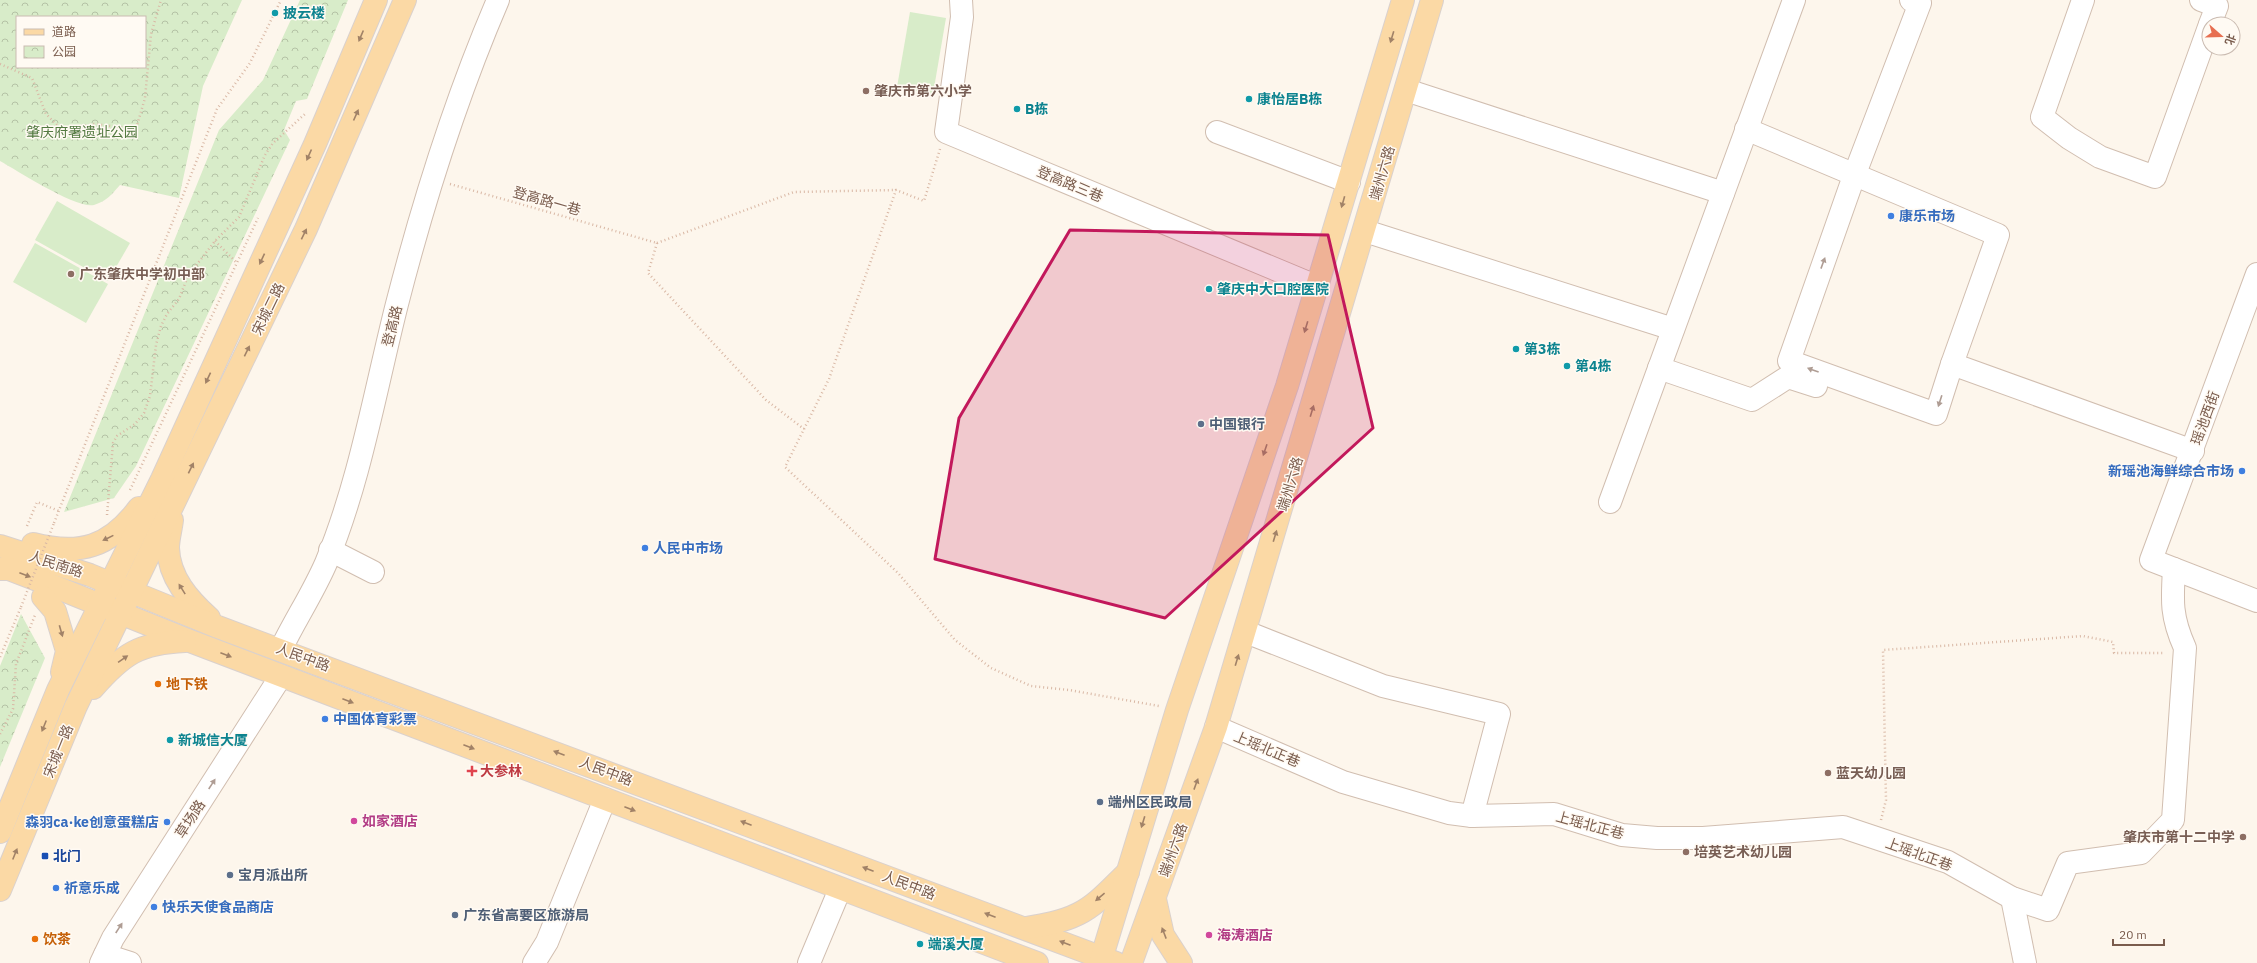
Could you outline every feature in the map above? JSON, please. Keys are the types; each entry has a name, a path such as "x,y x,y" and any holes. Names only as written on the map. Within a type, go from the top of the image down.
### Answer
{"main road":[{"name":"宋城二路","path":"100,605 162,479 306,164 376,0"},
{"name":"宋城二路","path":"121,613 306,229 405,0"},
{"name":"端州六路","path":"1106,961 1129,871 1177,710 1284,394 1318,288 1403,0"},
{"name":"端州六路","path":"1131,963 1216,727 1246,632 1432,0"},
{"path":"7,544 56,550 73,550 113,536 127,525 162,479"},
{"path":"174,503 168,549 174,575 181,589 192,602 218,627"},
{"name":"人民南路","path":"7,544 111,583"},
{"path":"0,569 9,568 68,592"},
{"path":"0,579 40,604 55,611 67,651 58,690"},
{"name":"人民中路","path":"111,583 218,627 281,649 1026,928 1106,961"},
{"name":"人民南路","path":"40,604 68,592 100,605"},
{"name":"人民中路","path":"100,605 281,676 840,889 1010,957 1037,963"},
{"name":"宋城一路","path":"0,832 58,690 100,605"},
{"name":"宋城一路","path":"0,890 76,706 121,613"},
{"path":"76,706 111,667 138,649 161,642 190,641"},
{"path":"1026,928 1058,922 1079,914 1102,896 1129,871"},
{"path":"1155,899 1163,935 1181,963"}],"street":[{"name":"登高路","path":"281,649 325,564 350,493 398,303 432,179 468,71 498,0"},
{"path":"946,132 962,17 961,0"},
{"path":"1610,502 1794,0"},
{"path":"1746,130 1854,176 1998,235 1952,364 1936,414 1789,361 1854,176 1920,3 1911,0"},
{"path":"2083,0 2042,117 2069,138 2100,157 2155,177 2201,49"},
{"path":"2201,0 2217,6 2213,16"},
{"path":"1406,90 1723,193"},
{"name":"登高路三巷","path":"946,132 1318,288"},
{"path":"1218,132 1349,182"},
{"path":"1365,230 1673,329"},
{"name":"瑶池西街","path":"2174,569 2152,560 2257,274"},
{"path":"1952,364 2193,451"},
{"path":"1659,368 1752,400 1788,377 1925,420"},
{"path":"330,550 373,572"},
{"path":"2184,654 2185,648 2177,630 2172,607 2174,569 2257,601"},
{"path":"1246,632 1383,686 1499,714 1472,816"},
{"name":"上瑶北正巷","path":"1216,727 1343,782 1449,813 1472,816 1554,814 1622,835 1657,838 1703,838 1843,827 1948,862 2012,898 2048,910 2068,863 2140,853 2172,820 2184,654"},
{"name":"草场路","path":"103,959 113,938 281,676"},
{"path":"534,963 547,942 605,799"},
{"path":"809,963 840,889"},
{"path":"2012,898 2025,963"},
{"path":"103,959 130,963"}],"path":[{"path":"0,64 32,78 46,114 62,130 94,124 136,129 145,98 151,34 161,0"},
{"path":"0,657 217,109 250,63 281,0"},
{"path":"302,121 308,107"},
{"path":"106,521 113,443 117,436 136,424 144,412 150,396 156,345 161,326 179,299 188,276 215,242 239,217 265,155 273,143 305,114"},
{"path":"804,429 766,400 648,273 657,243 794,192 896,190 924,202 946,132"},
{"name":"登高路一巷","path":"432,179 657,243"},
{"path":"896,190 829,380 785,467 898,573 955,640 991,668 1031,686 1068,690 1177,710"},
{"path":"129,492 259,215"},
{"path":"215,242 237,263"},
{"path":"7,544 37,502 59,511"},
{"path":"0,734 13,709 16,664 40,604"},
{"path":"1876,838 1886,800 1883,650 2083,636 2113,642 2114,653 2184,654"}],"highlighted area":[{"path":"1070,230 1328,235 1373,428 1165,618 935,559 959,418"}],"green space":[{"name":"肇庆府署遗址公园","path":"0,0 242,0 203,86 179,198 120,185 109,197 94,205 86,205 61,195 0,161"},
{"path":"300,0 348,0 307,99 296,101 284,130 290,140 136,466 114,498 64,512 219,130 263,80"},
{"path":"910,12 946,18 933,94 897,87"},
{"path":"57,201 130,243 108,281 35,240"},
{"path":"35,243 108,284 86,323 13,282"},
{"path":"21,614 45,658 0,767 0,666"}],"place":[{"name":"披云楼","path":"275,13"},
{"name":"肇庆市第六小学","path":"866,91"},
{"name":"康怡居B栋","path":"1249,99"},
{"name":"B栋","path":"1017,109"},
{"name":"康乐市场","path":"1891,216"},
{"name":"广东肇庆中学初中部","path":"71,274"},
{"name":"肇庆中大口腔医院","path":"1209,289"},
{"name":"第3栋","path":"1516,349"},
{"name":"第4栋","path":"1567,366"},
{"name":"中国银行","path":"1201,424"},
{"name":"新瑶池海鲜综合市场","path":"2242,471"},
{"name":"人民中市场","path":"645,548"},
{"name":"地下铁","path":"158,684"},
{"name":"中国体育彩票","path":"325,719"},
{"name":"新城信大厦","path":"170,740"},
{"name":"大参林","path":"472,771"},
{"name":"蓝天幼儿园","path":"1828,773"},
{"name":"端州区民政局","path":"1100,802"},
{"name":"如家酒店","path":"354,821"},
{"name":"森羽ca·ke创意蛋糕店","path":"167,822"},
{"name":"肇庆市第十二中学","path":"2243,837"},
{"name":"培英艺术幼儿园","path":"1686,852"},
{"name":"北门","path":"45,856"},
{"name":"宝月派出所","path":"230,875"},
{"name":"祈意乐成","path":"56,888"},
{"name":"快乐天使食品商店","path":"154,907"},
{"name":"广东省高要区旅游局","path":"455,915"},
{"name":"海涛酒店","path":"1209,935"},
{"name":"饮茶","path":"35,939"},
{"name":"端溪大厦","path":"920,944"}]}
